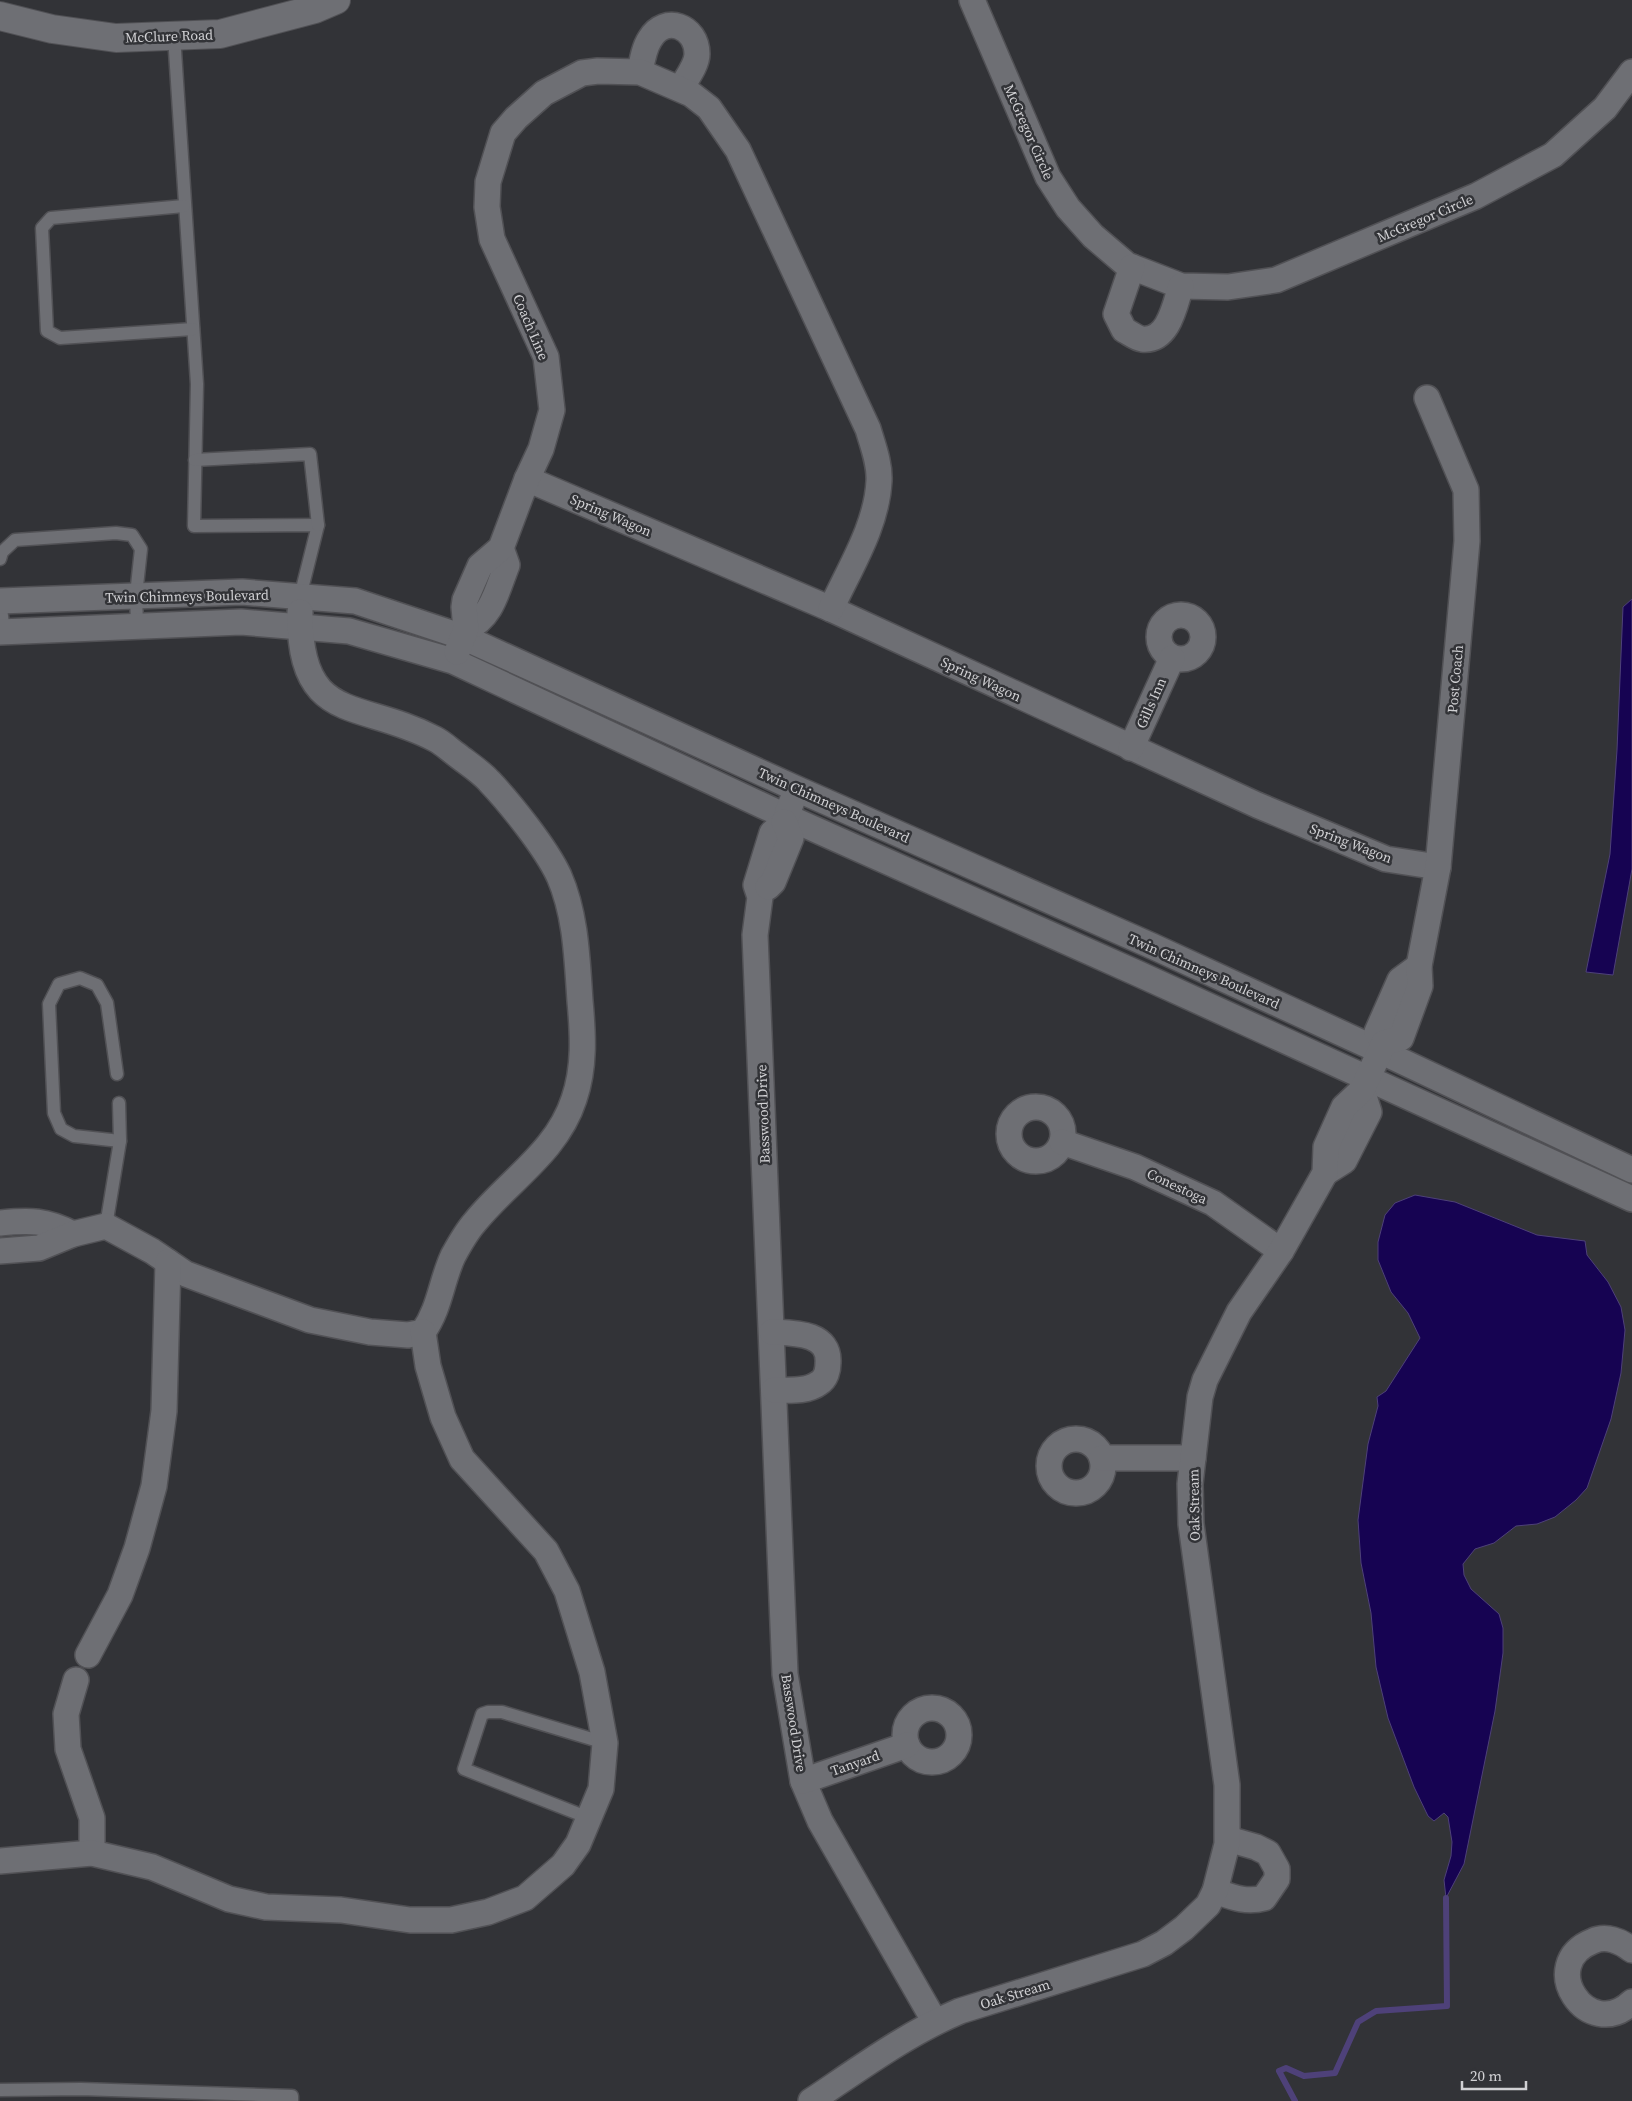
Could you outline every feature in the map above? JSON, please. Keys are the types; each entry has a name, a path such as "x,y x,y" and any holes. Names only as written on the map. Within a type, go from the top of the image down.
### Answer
{"street":[{"name":"McClure Road","path":"0,16 52,29 116,38 220,34 315,9 336,0"},
{"name":"McGregor Circle","path":"972,0 1048,177 1068,208 1093,236 1127,266 1181,286 1228,287 1276,280 1476,196 1553,155 1606,108 1632,72"},
{"path":"640,72 650,38 657,31 669,26 683,27 694,36 698,55 692,70 681,88"},
{"name":"Coach Line","path":"464,633 478,624 488,610 507,565 501,548 527,479 541,449 552,410 546,357 492,239 487,207 488,182 503,133 516,118 544,93 582,72 640,72 681,88 709,108 738,150 868,429 877,460 879,480 876,510 831,610"},
{"path":"1132,267 1116,314 1124,330 1143,339 1156,336 1165,329 1181,286"},
{"name":"Post Coach","path":"1382,1047 1377,1032 1392,997 1400,980 1419,966 1438,867 1467,541 1466,490 1427,398"},
{"name":"Spring Wagon","path":"527,479 831,610 1257,805 1386,859 1438,867"},
{"name":"Twin Chimneys Boulevard","path":"0,601 242,592 355,601 464,633 797,789 1382,1047 1632,1170"},
{"path":"0,1251 39,1248 73,1234 106,1226 152,1250 186,1274 310,1320 370,1332 408,1335 423,1332 433,1318 454,1256 474,1222 546,1150 565,1124 582,1068 582,1020 576,934 558,875 536,838 488,780 436,740 388,719 336,703 321,692 311,678 304,662 300,627 300,597"},
{"name":"Twin Chimneys Boulevard","path":"2,631 241,622 349,631 453,661 785,819 1130,970 1365,1084 1632,1200"},
{"path":"453,661 464,633"},
{"name":"Gills Inn","path":"1130,748 1172,658"},
{"name":"Basswood Drive","path":"797,789 785,819 772,834 756,885 760,897 755,935 785,1674 803,1781 824,1828 936,2022"},
{"path":"1365,1084 1382,1047"},
{"name":"Oak Stream","path":"811,2101 905,2039 936,2022 960,2012 1143,1954 1164,1943 1184,1928 1208,1905 1215,1891 1228,1839 1227,1785 1192,1524 1190,1484 1200,1397 1205,1380 1238,1312 1281,1251 1324,1173 1344,1161 1369,1112 1365,1084"},
{"name":"Conestoga","path":"1062,1142 1135,1166 1213,1203 1281,1251"},
{"path":"0,1223 21,1221 53,1224 73,1234"},
{"path":"88,1655 120,1595 137,1548 154,1486 164,1411 168,1262"},
{"path":"0,1861 92,1853 152,1867 229,1900 266,1907 341,1910 410,1920 451,1920 488,1912 525,1898 563,1865 578,1844 601,1789 605,1743 592,1672 567,1591 546,1552 462,1459 443,1417 428,1366 423,1332"},
{"path":"772,1332 797,1333 813,1337 821,1342 828,1358 826,1377 819,1383 802,1390 774,1390"},
{"path":"1102,1458 1193,1458"},
{"path":"76,1680 66,1714 68,1749 92,1818 92,1853"},
{"name":"Tanyard","path":"803,1781 906,1745"},
{"path":"1215,1891 1253,1901 1264,1898 1277,1879 1276,1869 1268,1853 1256,1847 1228,1839"},
{"path":"1632,1950 1621,1942 1609,1938 1596,1939 1585,1944 1575,1952 1569,1963 1567,1976 1572,1994 1584,2008 1596,2013 1608,2014 1620,2011 1632,2004"}],"lane":[{"path":"174,36 197,384 194,526 318,525"},
{"path":"184,206 51,218 42,228 47,331 60,338 193,329"},
{"path":"195,460 310,454 318,525 300,597"},
{"path":"0,559 2,552 15,540 116,533 132,535 141,549 136,596 137,626"},
{"path":"0,601 2,631"},
{"path":"117,1074 107,1003 98,985 80,978 59,984 49,1004 54,1113 61,1129 74,1136 120,1141"},
{"path":"106,1226 120,1141 119,1103"},
{"path":"589,1818 464,1769 482,1714 488,1712 502,1712 605,1743"},
{"path":"0,2090 81,2095 292,2096 292,2101"}],"shaded area":[{"path":"1632,599 1632,869 1613,975 1586,972 1610,854 1617,750 1623,607"},
{"path":"1415,1195 1455,1202 1537,1235 1585,1241 1587,1255 1608,1282 1621,1307 1625,1330 1621,1373 1611,1419 1587,1488 1576,1500 1555,1517 1537,1524 1516,1526 1494,1543 1475,1549 1463,1564 1464,1575 1471,1589 1499,1614 1503,1628 1503,1653 1495,1711 1464,1864 1446,1898 1444,1880 1451,1856 1452,1842 1448,1817 1444,1813 1434,1821 1428,1816 1414,1787 1388,1718 1376,1667 1371,1613 1361,1563 1358,1520 1368,1444 1378,1406 1377,1397 1386,1391 1420,1338 1408,1313 1391,1292 1378,1260 1378,1242 1385,1215 1395,1203"}],"waterway":[{"path":"1295,2101 1279,2071 1286,2068 1304,2076 1335,2073 1358,2022 1376,2011 1447,2006 1446,1898"}]}
